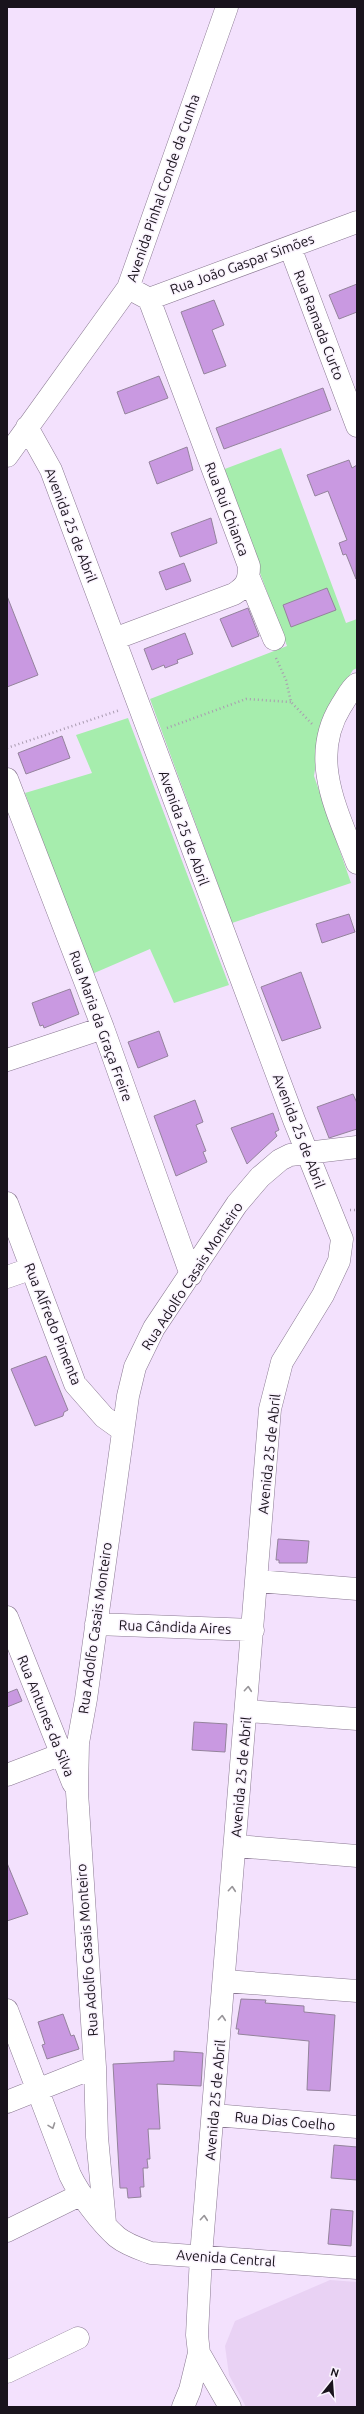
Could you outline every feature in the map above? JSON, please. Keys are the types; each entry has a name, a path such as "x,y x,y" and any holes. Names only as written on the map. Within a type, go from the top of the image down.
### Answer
{"street":[{"name":"Avenida Pinhal Conde da Cunha","path":"7,456 128,288 227,7"},
{"name":"Rua João Gaspar Simões","path":"149,298 357,222"},
{"name":"Rua Ramada Curto","path":"290,247 357,426"},
{"path":"128,288 149,298"},
{"name":"Rua Rui Chianca","path":"149,298 249,566 249,578 274,639"},
{"name":"Avenida 25 de Abril","path":"28,427 51,470 308,1154 342,1239 342,1250 339,1261 323,1295 282,1362 270,1409 254,1630 246,1711 214,2115 200,2256 197,2336 199,2353 183,2407"},
{"path":"114,639 234,594 244,588 249,578"},
{"path":"357,684 336,715 327,740 324,757 331,793 357,863"},
{"name":"Rua Maria da Graça Freire","path":"7,779 103,1028 191,1275"},
{"path":"7,1060 103,1028"},
{"name":"Rua Adolfo Casais Monteiro","path":"106,2223 97,2137 95,2067 77,1792 78,1743 96,1624 122,1430 135,1367 154,1328 191,1275 237,1204 260,1177 280,1160 290,1155 357,1147"},
{"name":"Rua Alfredo Pimenta","path":"7,1203 30,1268 75,1384 104,1417 122,1430"},
{"path":"7,1277 30,1268"},
{"path":"257,1581 357,1589"},
{"name":"Rua Antunes da Silva","path":"7,1617 77,1792"},
{"name":"Rua Cândida Aires","path":"96,1624 254,1630"},
{"path":"246,1711 357,1719"},
{"path":"7,1775 62,1754"},
{"path":"236,1846 357,1856"},
{"path":"225,1981 357,1991"},
{"path":"7,2010 38,2090"},
{"path":"7,2102 95,2067"},
{"name":"Avenida Central","path":"38,2090 70,2175 80,2195 117,2237 132,2246 151,2252 357,2268"},
{"name":"Rua Dias Coelho","path":"214,2115 357,2127"},
{"path":"7,2231 80,2195"},
{"path":"7,2372 78,2338"},
{"path":"199,2353 230,2407"}],"path":[{"path":"274,639 276,661 286,680 291,702 327,740"},
{"path":"149,733 196,719 246,699 291,702"},
{"path":"7,748 138,704"}],"shaded area":[{"path":"330,2280 357,2282 357,2407 246,2407 229,2375 225,2346 235,2321"}],"green space":[{"path":"281,448 346,623 357,619 357,668 353,670 323,717 314,776 351,883 232,923 150,699 287,646 222,470"},
{"path":"128,718 229,985 174,1003 150,949 92,974 25,793 92,773 76,735"}],"building":[{"path":"357,284 357,312 339,319 329,295"},
{"path":"214,300 224,325 212,330 226,366 204,374 181,312"},
{"path":"159,376 168,398 125,414 117,392"},
{"path":"323,388 331,410 224,449 216,428"},
{"path":"187,447 193,470 157,484 149,462"},
{"path":"349,460 352,468 357,465 356,579 346,554 343,555 339,543 347,540 328,491 315,496 307,475"},
{"path":"211,518 217,543 180,557 171,533"},
{"path":"184,563 191,581 166,590 159,572"},
{"path":"327,588 336,610 291,627 283,605"},
{"path":"7,596 38,675 7,687"},
{"path":"248,608 259,636 232,647 220,619"},
{"path":"185,633 193,654 177,660 178,663 165,668 164,665 152,670 144,649"},
{"path":"62,736 70,758 26,774 18,753"},
{"path":"349,914 355,932 322,943 316,924"},
{"path":"301,972 321,1028 282,1041 261,987"},
{"path":"70,989 79,1014 44,1028 43,1025 40,1026 32,1003"},
{"path":"159,1031 168,1056 138,1068 128,1042"},
{"path":"353,1094 357,1103 357,1129 329,1138 317,1107"},
{"path":"195,1100 203,1122 196,1125 206,1151 203,1152 207,1162 176,1176 154,1116"},
{"path":"273,1113 279,1130 275,1132 277,1136 247,1164 231,1128"},
{"path":"46,1356 68,1410 64,1412 63,1416 35,1426 11,1369"},
{"path":"278,1539 309,1541 307,1563 279,1563 279,1560 276,1560"},
{"path":"17,1689 22,1701 7,1707 7,1693"},
{"path":"194,1722 227,1724 225,1752 192,1750"},
{"path":"7,1863 28,1914 7,1921"},
{"path":"241,1999 266,2000 265,2003 304,2006 304,2012 335,2015 330,2091 307,2090 309,2041 238,2034 239,2029 236,2029"},
{"path":"63,2014 71,2036 74,2035 79,2049 47,2059 42,2045 45,2044 38,2022"},
{"path":"174,2051 203,2053 201,2086 157,2084 160,2129 148,2129 150,2159 147,2159 148,2168 143,2168 144,2187 140,2187 141,2197 128,2198 127,2188 120,2188 113,2064 174,2061"},
{"path":"334,2145 357,2147 357,2180 331,2178"},
{"path":"331,2209 353,2211 351,2246 328,2244"}]}
